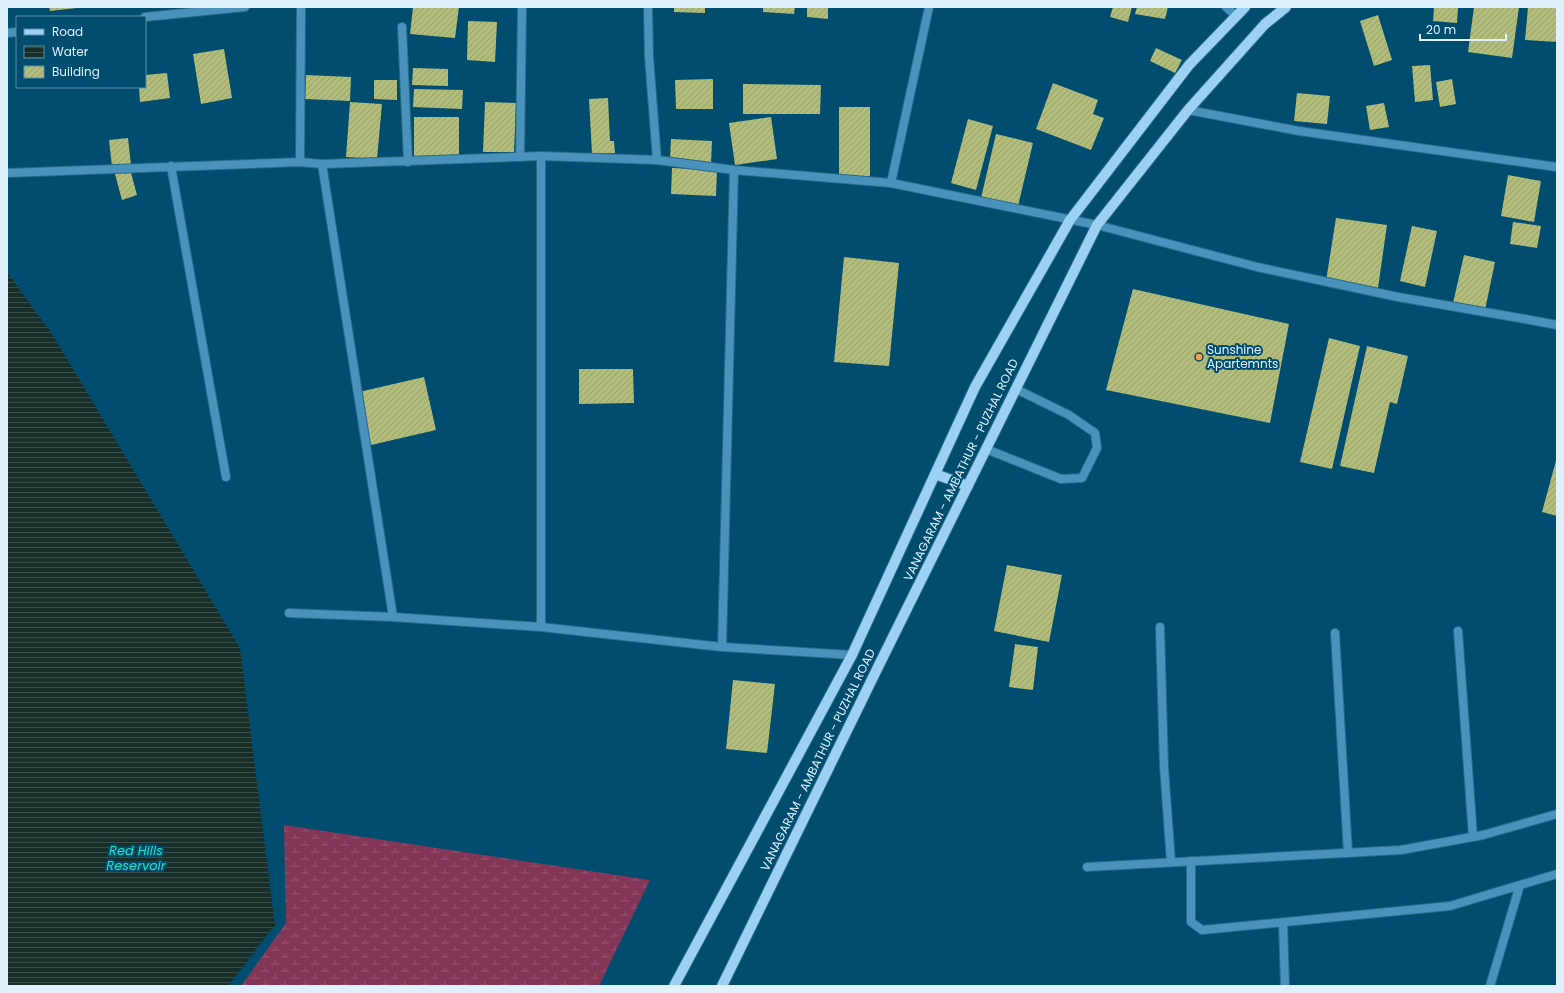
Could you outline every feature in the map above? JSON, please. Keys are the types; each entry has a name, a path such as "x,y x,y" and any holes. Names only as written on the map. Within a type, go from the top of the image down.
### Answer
{"main road":[{"path":"674,986 852,655 975,387 1070,220 1189,65 1235,15 1245,7"},
{"name":"VANAGARAM - AMBATHUR - PUZHAL ROAD","path":"722,986 1097,225 1188,110 1265,24 1286,7"},
{"path":"935,474 968,486"}],"street":[{"path":"146,18 245,7"},
{"path":"300,162 301,7"},
{"path":"520,157 522,7"},
{"path":"648,7 649,57 657,160"},
{"path":"891,183 929,7"},
{"path":"1226,7 1235,15"},
{"path":"402,27 408,162"},
{"path":"1188,110 1300,131 1557,167"},
{"path":"541,156 541,627"},
{"path":"7,173 171,166 300,162 322,164 408,162 541,156 657,160 734,170 891,183 1097,225 1257,267 1398,297 1525,318 1557,326"},
{"path":"322,164 393,617"},
{"path":"171,166 226,477"},
{"path":"722,647 734,170"},
{"path":"986,449 1060,479 1082,478 1097,448 1095,432 1069,415 1016,389"},
{"path":"289,613 393,617 541,627 722,647 852,655"},
{"path":"1160,627 1164,767 1171,862"},
{"path":"1458,631 1473,837"},
{"path":"1335,633 1348,852"},
{"path":"1087,867 1401,850 1473,837 1557,814"},
{"path":"1191,861 1191,922 1202,930 1450,906 1557,874"},
{"path":"1490,986 1520,886"},
{"path":"1283,922 1285,986"}],"green space":[{"path":"284,825 650,880 599,986 241,986 286,923"}],"water":[{"name":"Red Hills Reservoir","path":"7,272 54,337 240,648 275,925 228,986 7,986"}],"building":[{"path":"49,7 77,7 77,8 50,11"},
{"path":"413,7 459,7 455,38 410,34"},
{"path":"674,7 705,7 705,13 674,12"},
{"path":"763,7 795,7 794,14 763,12"},
{"path":"807,7 828,7 828,19 807,17"},
{"path":"1113,7 1132,7 1128,22 1110,17"},
{"path":"1137,7 1168,7 1165,19 1135,14"},
{"path":"1434,7 1458,7 1457,23 1433,21"},
{"path":"1474,7 1519,7 1512,58 1468,52"},
{"path":"1528,7 1557,7 1557,42 1525,40"},
{"path":"1378,15 1392,60 1374,66 1360,21"},
{"path":"468,21 497,22 495,62 467,60"},
{"path":"1156,48 1182,60 1175,73 1150,61"},
{"path":"224,49 232,98 201,104 193,54"},
{"path":"1430,65 1433,100 1415,102 1412,66"},
{"path":"413,68 448,69 448,86 412,85"},
{"path":"167,73 170,98 140,102 139,88 146,88 146,75"},
{"path":"306,75 351,77 350,101 305,99"},
{"path":"713,79 713,109 676,109 675,80"},
{"path":"1452,79 1456,104 1440,107 1436,82"},
{"path":"374,80 397,80 397,100 374,99"},
{"path":"1053,83 1098,100 1093,114 1104,118 1091,150 1036,129"},
{"path":"743,84 821,85 820,114 743,114"},
{"path":"414,89 463,90 462,109 413,107"},
{"path":"1297,93 1330,96 1327,124 1294,121"},
{"path":"608,98 610,141 614,141 615,153 592,154 589,99"},
{"path":"350,102 382,104 377,159 346,157"},
{"path":"485,102 516,103 514,152 483,152"},
{"path":"1384,103 1389,127 1370,130 1366,106"},
{"path":"839,107 870,107 870,176 839,176"},
{"path":"414,117 459,117 459,157 414,157"},
{"path":"771,117 777,159 735,165 729,123"},
{"path":"968,119 993,126 976,190 951,183"},
{"path":"996,134 1033,143 1018,206 981,198"},
{"path":"128,138 131,165 112,167 109,140"},
{"path":"671,139 712,141 711,163 670,160"},
{"path":"672,168 717,170 716,196 671,194"},
{"path":"130,169 137,195 122,200 115,174"},
{"path":"1508,175 1541,181 1534,222 1501,216"},
{"path":"1336,218 1387,225 1378,288 1326,281"},
{"path":"1513,222 1541,226 1537,248 1510,244"},
{"path":"1412,226 1437,231 1425,287 1400,281"},
{"path":"1464,255 1495,262 1485,310 1453,303"},
{"path":"844,257 899,263 889,366 834,362"},
{"name":"Sunshine Apartemnts","path":"1133,289 1289,324 1270,423 1106,390"},
{"path":"1329,338 1360,346 1332,469 1300,462"},
{"path":"1367,346 1408,356 1397,404 1390,402 1374,473 1340,466"},
{"path":"579,369 633,369 634,403 579,404"},
{"path":"424,377 436,430 371,445 359,392"},
{"path":"1557,457 1557,516 1542,512"},
{"path":"1007,565 1062,575 1049,642 994,631"},
{"path":"1015,644 1038,647 1033,690 1009,687"},
{"path":"733,680 775,684 767,753 726,749"}],"place":[{"name":"Sunshine Apartemnts","path":"1199,357"}]}
